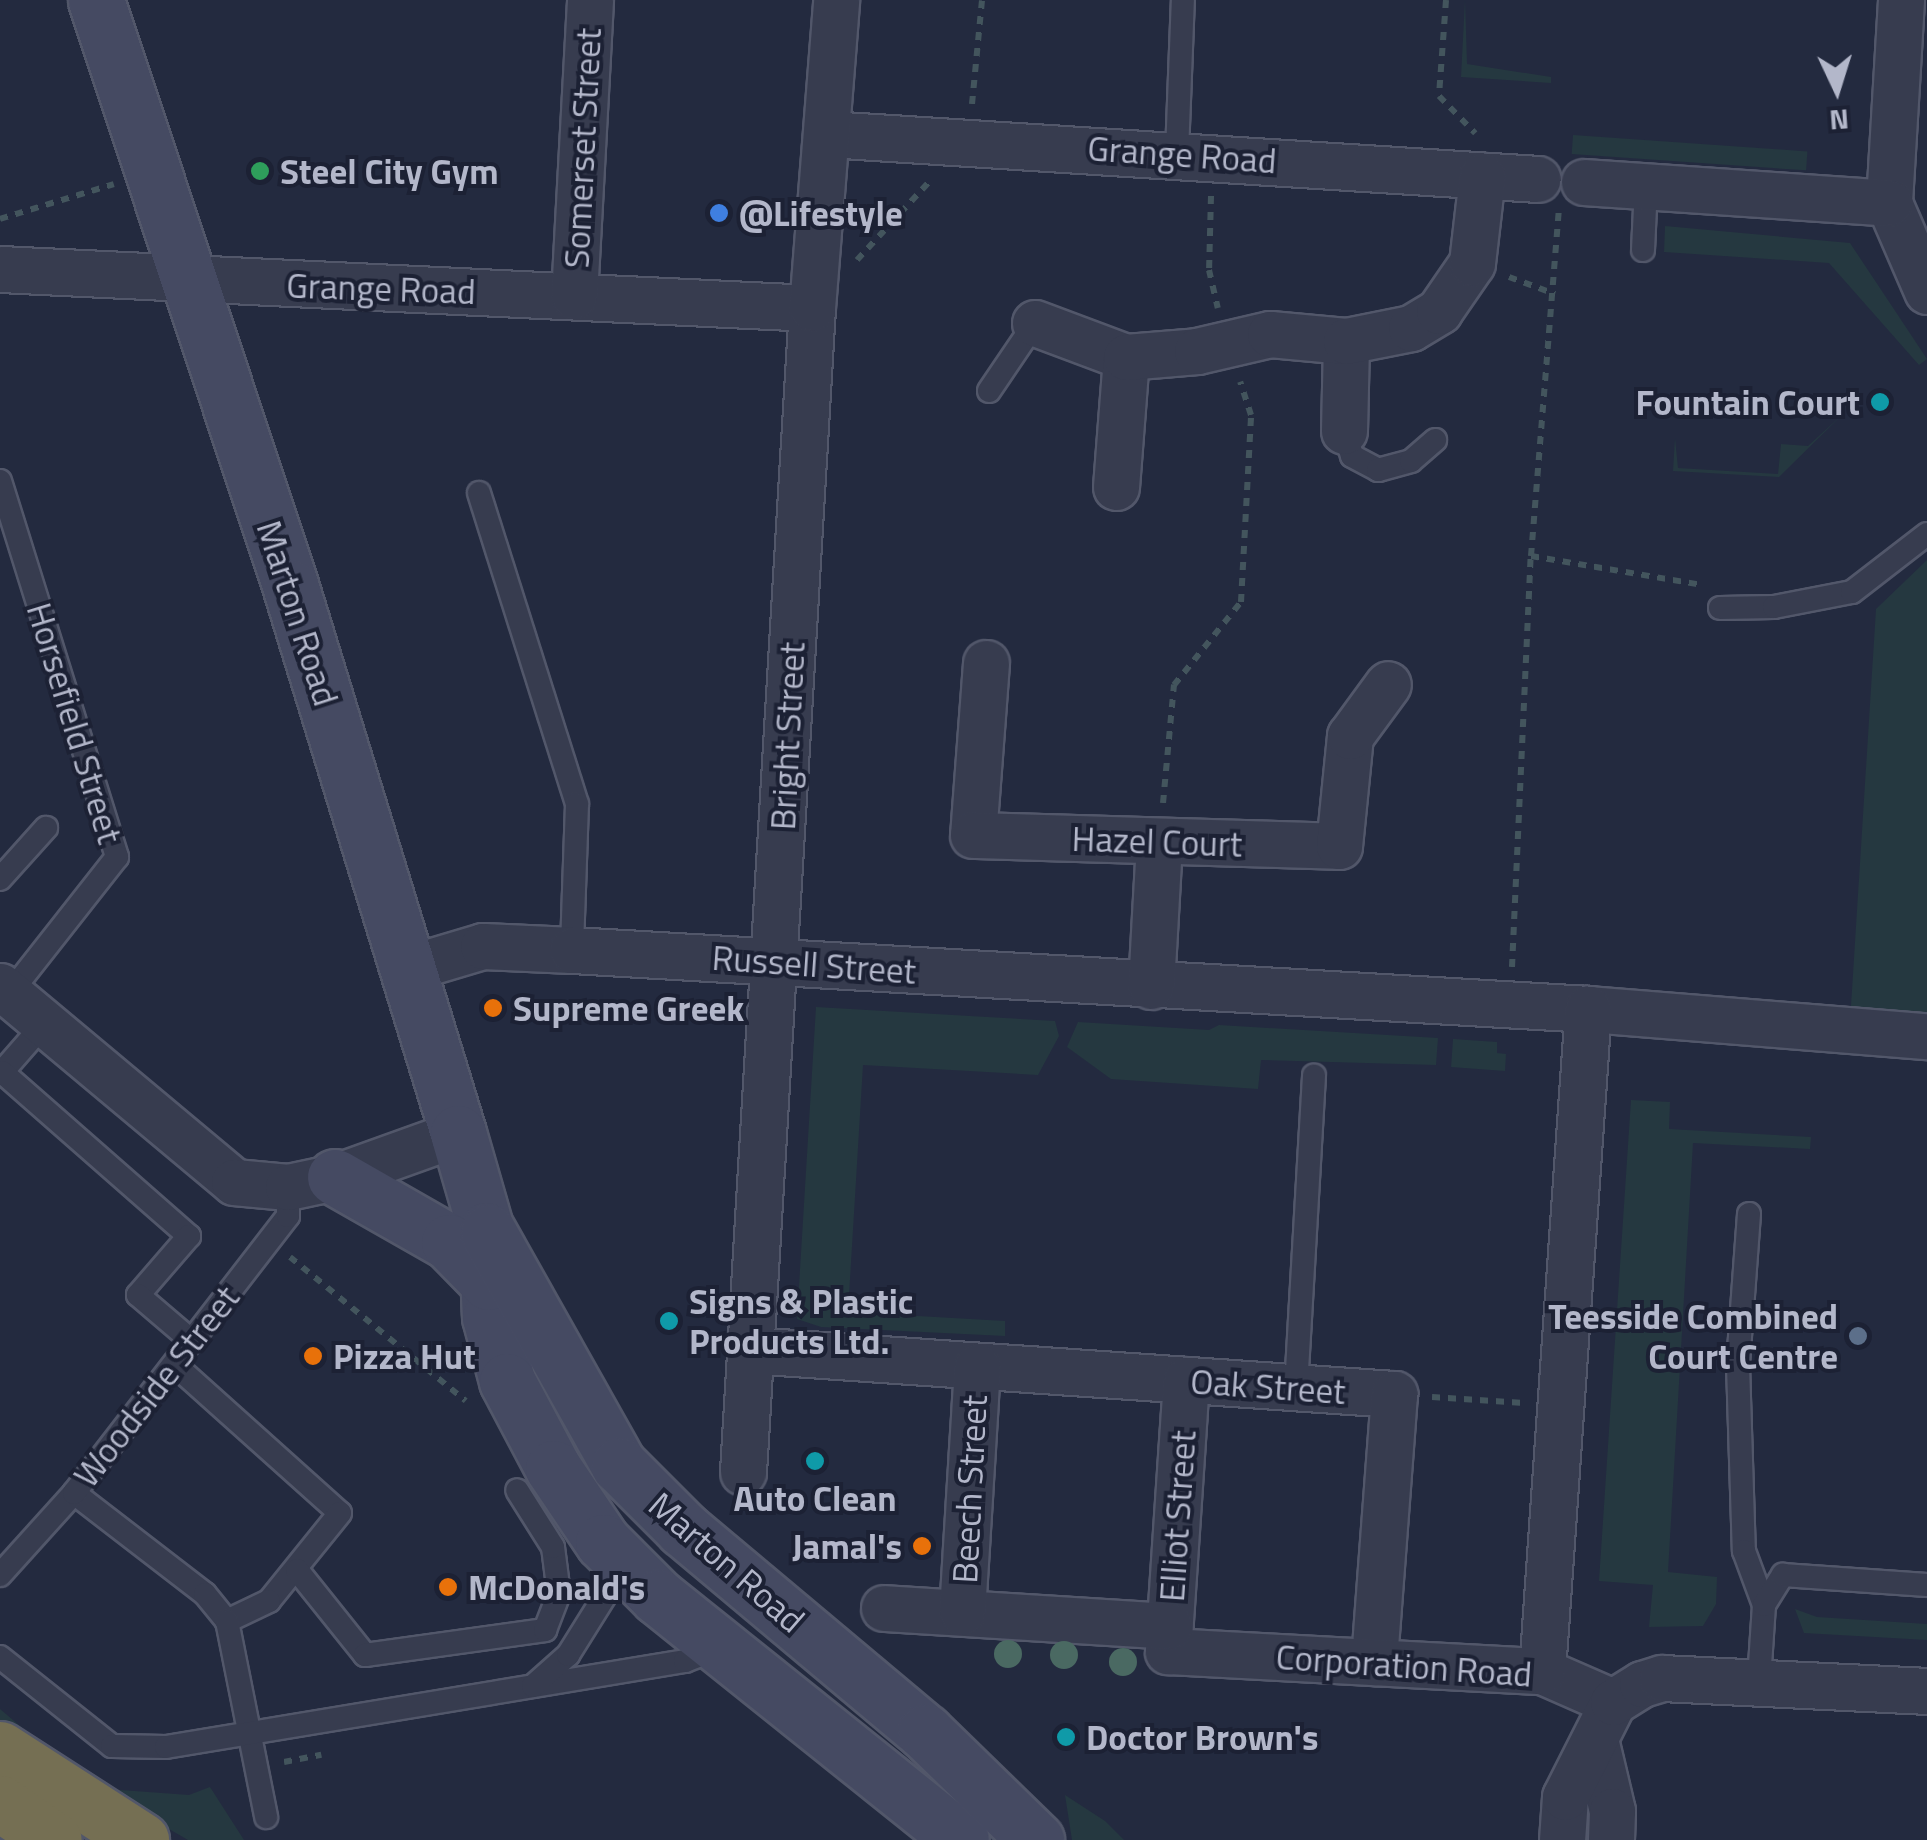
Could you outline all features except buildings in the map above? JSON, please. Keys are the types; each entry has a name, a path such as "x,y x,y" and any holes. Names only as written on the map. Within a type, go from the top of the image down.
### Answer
{"highway":[{"path":"0,1749 141,1840"},
{"path":"0,1803 54,1840"}],"street":[{"name":"Marton Road","path":"96,0 458,1132 487,1256 490,1317 507,1381 553,1468 603,1542 658,1598 961,1840"},
{"name":"Somerset Street","path":"574,296 590,0"},
{"name":"Bright Street","path":"743,1472 812,308 836,0"},
{"path":"1901,0 1889,203 1927,291"},
{"name":"Grange Road","path":"826,134 1194,154 1485,155 1560,187 1646,186 1889,203"},
{"path":"1035,323 1126,357 1293,332 1346,341 1410,328 1439,310 1472,263 1485,155"},
{"name":"Grange Road","path":"0,269 812,308"},
{"path":"1344,432 1346,341"},
{"path":"1116,487 1126,357"},
{"name":"Hazel Court","path":"986,663 973,835 1339,846 1350,736 1388,684"},
{"path":"1151,986 1159,842"},
{"name":"Russell Street","path":"408,968 483,946 1588,1010 1927,1036"},
{"path":"4,990 234,1182 312,1182 458,1132"},
{"path":"1542,1671 1588,1010"},
{"path":"312,1182 487,1256"},
{"name":"Marton Road","path":"487,1256 619,1465 766,1598 938,1744 1036,1840"},
{"name":"Oak Street","path":"750,1350 1394,1394 1374,1662"},
{"name":"Beech Street","path":"962,1612 976,1366"},
{"name":"Elliot Street","path":"1168,1639 1186,1380"},
{"path":"721,1648 766,1598"},
{"name":"Corporation Road","path":"884,1608 962,1612 1374,1662 1542,1671 1604,1721"},
{"path":"1562,1840 1564,1797 1604,1721 1662,1678 1927,1691"},
{"path":"1604,1721 1611,1840"}],"lane":[{"path":"1184,0 1194,154"},
{"path":"1643,250 1646,186"},
{"path":"988,391 1035,323"},
{"path":"1344,432 1352,456 1378,470 1411,461 1436,440"},
{"name":"Horsefield Street","path":"0,480 8,530 117,857 4,990"},
{"path":"479,493 577,804 572,950"},
{"path":"1718,598 1774,607 1852,592 1900,561 1927,534"},
{"path":"0,879 46,828"},
{"path":"44,1024 2,1072 189,1236 138,1295 193,1342"},
{"path":"1296,1388 1314,1076"},
{"name":"Woodside Street","path":"0,1575 74,1493 176,1366 312,1182"},
{"path":"1749,1214 1738,1365 1744,1533 1764,1604 1759,1681"},
{"path":"176,1366 340,1513 269,1601 227,1621"},
{"path":"296,1570 365,1654 545,1630 559,1594 553,1547 517,1490"},
{"path":"74,1493 205,1594 227,1621 266,1817"},
{"path":"534,1686 568,1655 608,1591 603,1542"},
{"path":"1764,1604 1783,1575 1927,1586"},
{"path":"0,1657 112,1746 166,1747 685,1661 721,1648"}],"path":[{"path":"1446,0 1439,96 1471,132 1485,155"},
{"path":"1159,842 1174,685 1241,602 1251,415 1227,343 1209,270 1194,154"},
{"path":"0,219 154,172"},
{"path":"1510,1006 1531,556 1555,294 1560,187"},
{"path":"1472,263 1555,294"},
{"path":"1531,556 1718,598"},
{"path":"268,1239 477,1410"},
{"path":"1394,1394 1560,1405"}],"shaded area":[{"path":"1465,0 1467,64 1551,77 1551,83 1461,77"},
{"path":"1573,135 1807,151 1806,170 1572,154"},
{"path":"1665,226 1850,243 1927,359 1919,365 1829,263 1664,252"},
{"path":"1843,414 1779,477 1673,471 1675,438 1678,468 1778,474 1781,444 1808,446"},
{"path":"1927,560 1927,1058 1848,1053 1876,609"},
{"path":"816,1007 1055,1021 1059,1036 1038,1075 863,1065 848,1312 1005,1321 1005,1336 821,1327 797,1319"},
{"path":"1078,1022 1209,1030 1219,1025 1438,1038 1436,1065 1261,1060 1258,1089 1111,1079 1067,1047"},
{"path":"1453,1039 1497,1042 1497,1053 1506,1054 1505,1071 1451,1067"},
{"path":"1631,1100 1670,1102 1669,1129 1811,1137 1810,1149 1693,1143 1668,1572 1717,1577 1716,1604 1703,1626 1649,1627 1653,1585 1599,1581"},
{"path":"1795,1609 1817,1617 1927,1624 1927,1640 1804,1633"},
{"path":"0,1709 66,1765 107,1789 189,1795 210,1787 244,1840 188,1840 0,1731"},
{"path":"1065,1795 1105,1821 1124,1840 1072,1840"}],"place":[{"name":"Steel City Gym","path":"260,171"},
{"name":"@Lifestyle","path":"719,213"},
{"name":"Fountain Court","path":"1880,402"},
{"name":"Supreme Greek","path":"493,1008"},
{"name":"Signs & Plastic Products Ltd.","path":"669,1321"},
{"name":"Teesside Combined Court Centre","path":"1858,1336"},
{"name":"Pizza Hut","path":"313,1356"},
{"name":"Auto Clean","path":"815,1461"},
{"name":"Jamal's","path":"922,1546"},
{"name":"McDonald's","path":"448,1587"},
{"name":"Doctor Brown's","path":"1066,1737"}]}
